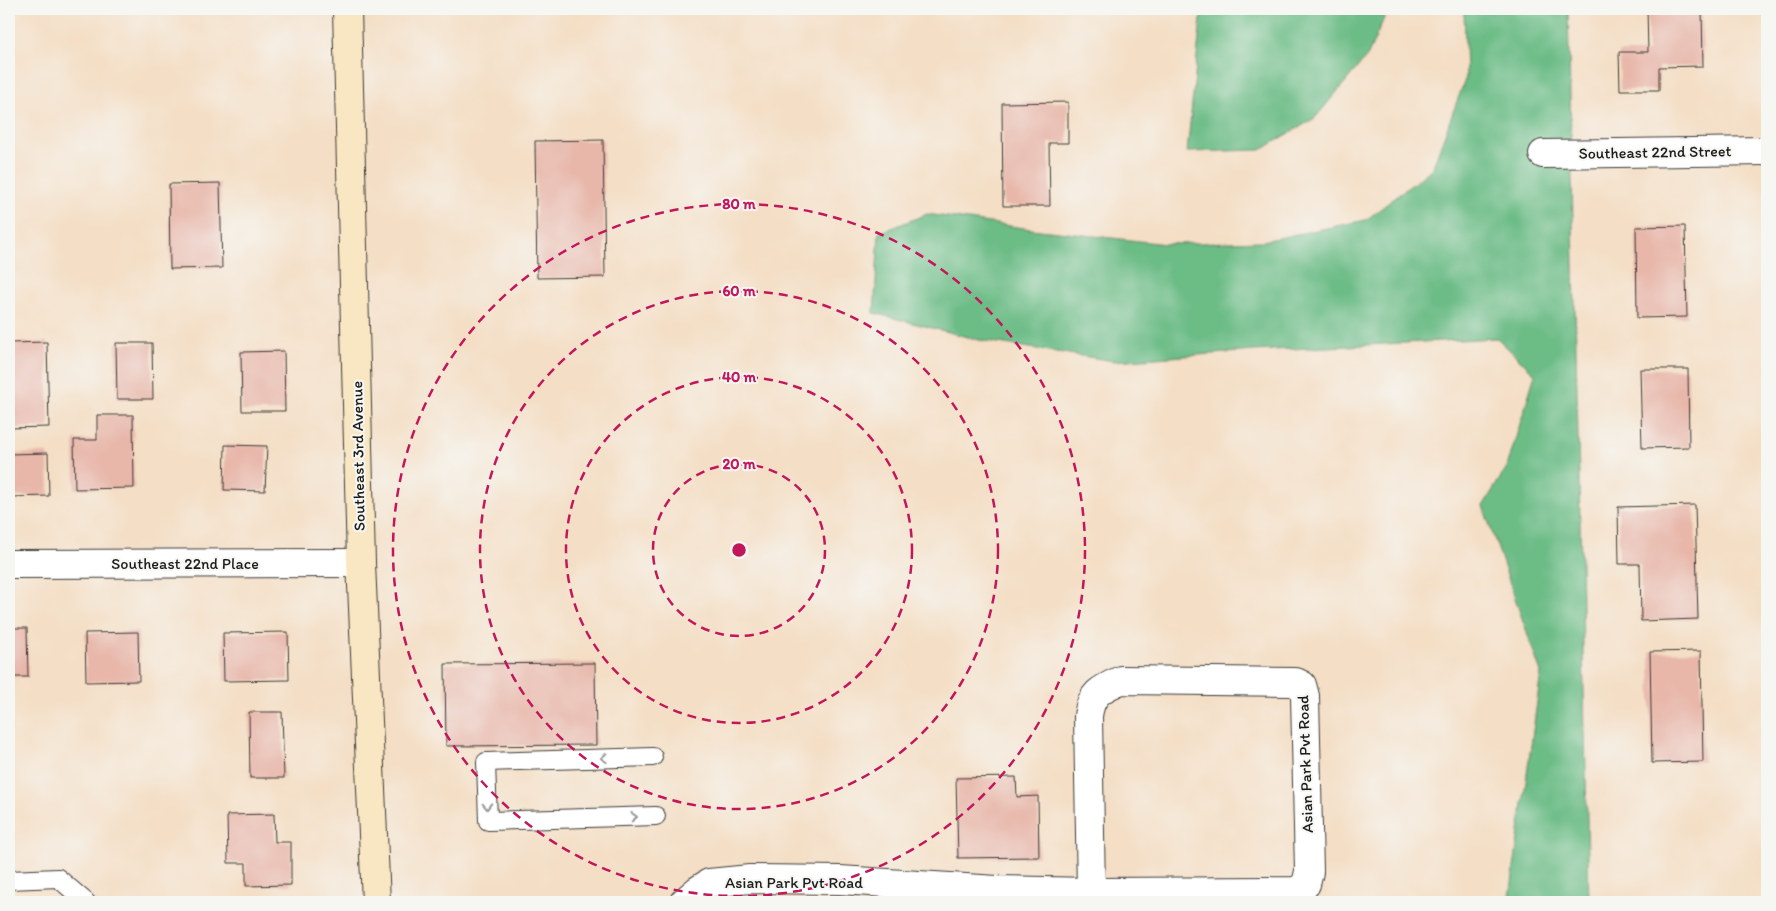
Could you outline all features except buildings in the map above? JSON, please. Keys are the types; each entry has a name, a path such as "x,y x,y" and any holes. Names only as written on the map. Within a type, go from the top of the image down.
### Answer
{"street":[{"name":"Southeast 3rd Avenue","path":"347,9 361,563 376,902"},
{"name":"Southeast 22nd Street","path":"1543,154 1767,150"},
{"name":"Southeast 22nd Place","path":"9,564 361,563"},
{"name":"Asian Park Pvt Road","path":"684,902 709,883 750,879 840,880 997,890 1091,892 1297,891 1306,884 1309,872 1306,696 1302,685 1296,682 1121,680 1099,690 1090,705 1088,716 1091,892"}],"lane":[{"path":"653,756 486,762 488,821 656,816"},
{"path":"9,880 58,878 86,902"}],"green space":[{"path":"1202,9 1388,9 1368,55 1315,118 1261,150 1187,152"},
{"path":"1464,9 1568,9 1589,902 1499,902 1510,897 1541,673 1483,506 1507,467 1535,374 1497,338 1254,351 1114,361 979,340 874,313 879,233 927,214 1031,229 1166,244 1263,241 1366,220 1432,169 1466,77"}]}
